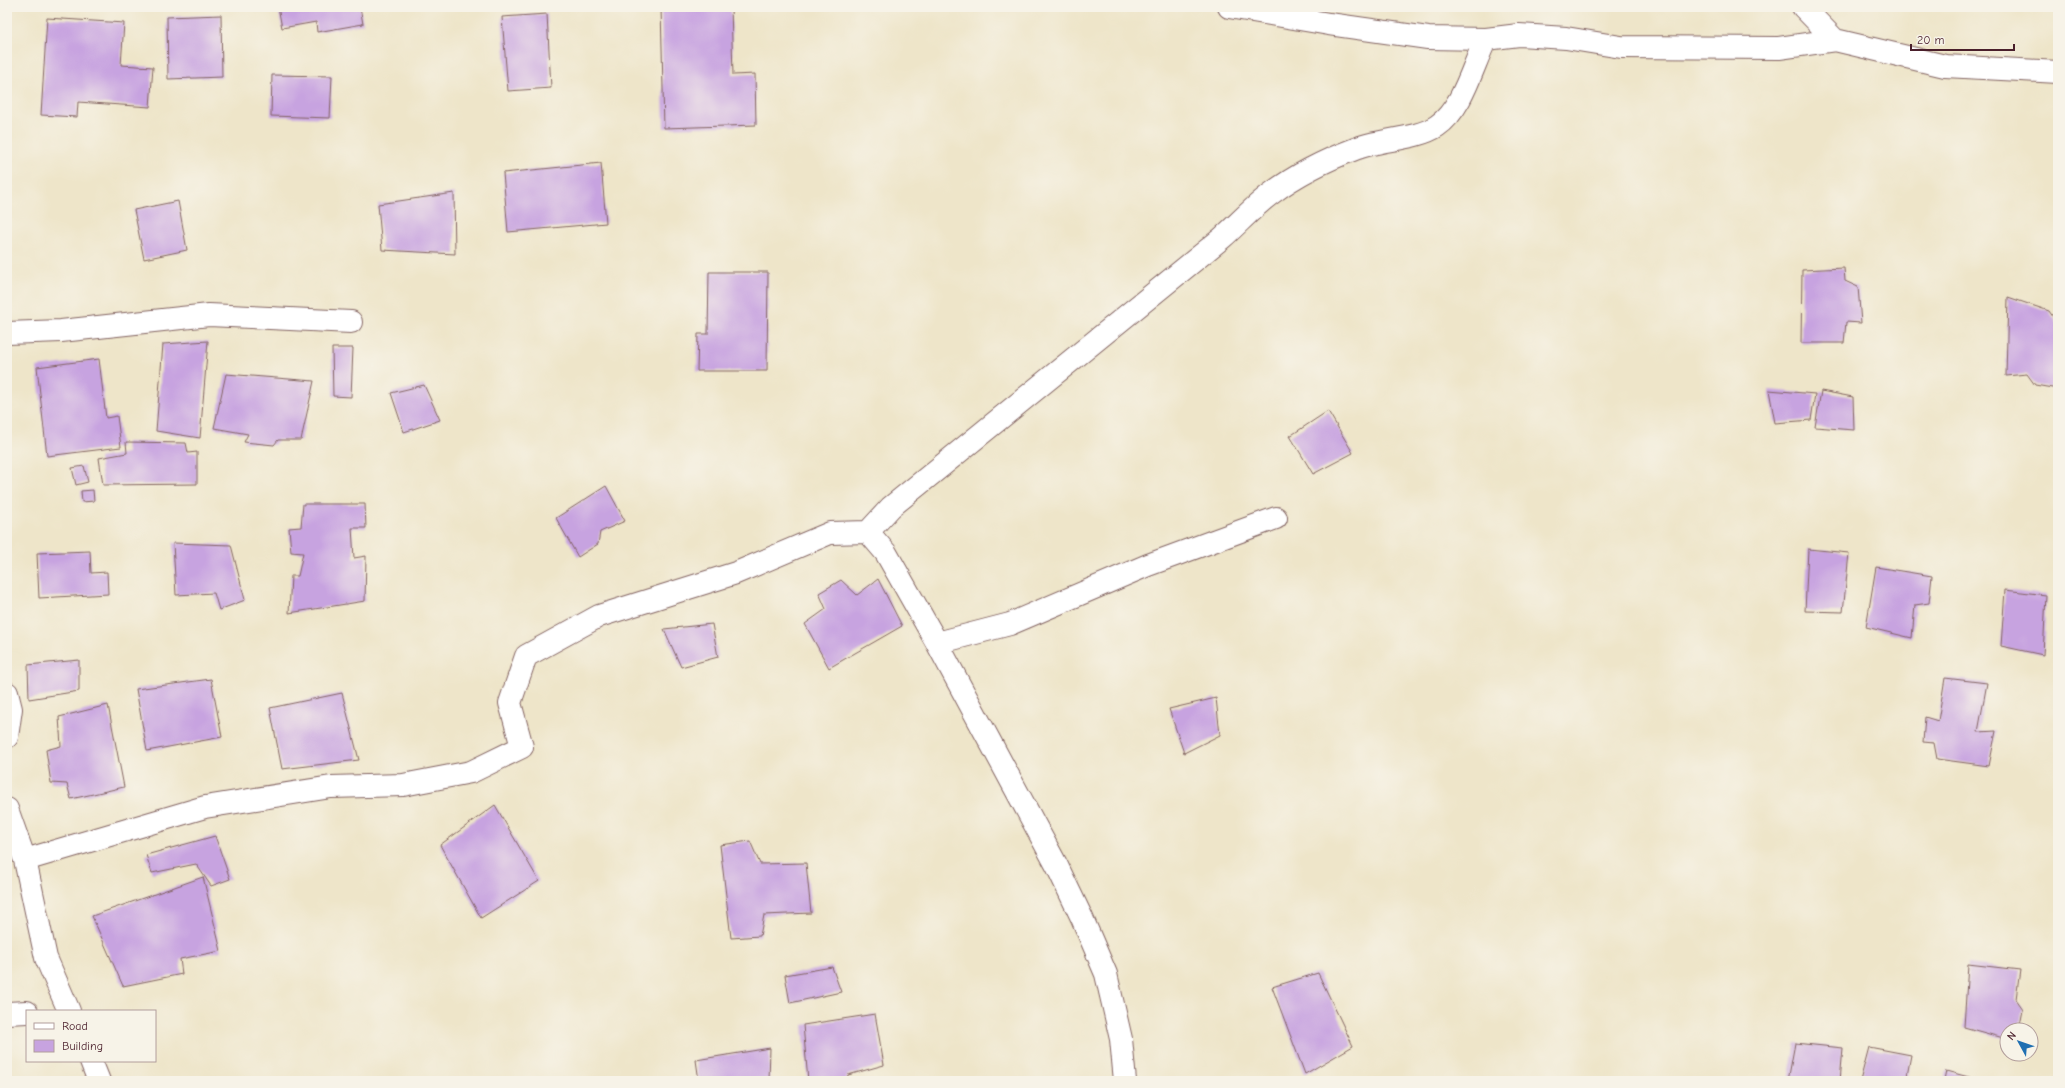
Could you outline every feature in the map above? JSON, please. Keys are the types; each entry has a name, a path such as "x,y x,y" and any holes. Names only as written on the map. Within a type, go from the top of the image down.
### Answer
{"street":[{"path":"1229,7 1329,24 1428,38 1486,39 1518,35 1566,38 1621,47 1771,48 1835,40 1945,66 2058,72"},
{"path":"1803,7 1835,40"},
{"path":"25,860 205,807 331,787 404,785 471,772 522,747 510,703 526,656 598,616 736,573 830,533 868,532 891,507 1216,243 1272,193 1319,165 1356,148 1415,134 1436,126 1451,111 1460,96 1486,39"},
{"path":"7,333 61,331 209,315 352,322"},
{"path":"937,643 1010,624 1148,565 1276,518"},
{"path":"868,532 886,553 937,643 1053,860 1082,918 1106,974 1121,1039 1125,1081"},
{"path":"7,693 11,709 7,737"},
{"path":"7,809 25,860 46,958 62,1010"},
{"path":"7,1013 26,1012"},
{"path":"91,1062 99,1081"}],"building":[{"path":"278,7 360,7 363,24 317,32 316,22 282,28"},
{"path":"731,7 733,75 755,74 756,125 664,128 661,8"},
{"path":"547,14 551,88 508,91 502,17"},
{"path":"221,15 222,77 168,79 167,17"},
{"path":"47,18 124,23 121,65 153,67 150,107 78,102 77,117 41,115"},
{"path":"272,75 332,76 330,118 271,116"},
{"path":"601,163 606,223 508,232 503,173"},
{"path":"454,193 455,254 382,250 378,204"},
{"path":"178,201 187,250 144,259 134,210"},
{"path":"1844,268 1845,281 1858,287 1861,323 1846,322 1844,343 1801,343 1802,270"},
{"path":"709,272 768,272 767,371 697,371 698,334 708,334"},
{"path":"2008,297 2049,311 2058,324 2058,389 2035,385 2027,374 2006,376"},
{"path":"208,341 200,438 156,431 163,344"},
{"path":"332,348 353,348 351,397 333,396"},
{"path":"99,359 106,418 117,416 121,447 47,456 37,367"},
{"path":"226,374 314,381 301,440 278,440 274,445 244,442 248,434 214,428"},
{"path":"424,385 440,420 404,432 391,393"},
{"path":"1769,390 1815,394 1811,420 1775,423"},
{"path":"1821,391 1853,397 1854,430 1815,427"},
{"path":"1328,411 1353,453 1313,474 1290,436"},
{"path":"126,442 186,443 188,453 197,452 197,484 103,485 99,458 127,453"},
{"path":"84,466 88,482 76,485 72,468"},
{"path":"606,486 625,521 600,532 598,544 578,557 556,518"},
{"path":"93,490 94,501 82,502 81,491"},
{"path":"303,504 365,504 366,528 352,528 354,558 366,556 365,601 289,613 291,576 298,576 303,553 291,552 289,528 301,527"},
{"path":"173,543 231,545 245,600 219,610 214,593 176,595"},
{"path":"1808,549 1849,553 1843,612 1805,611"},
{"path":"90,551 91,573 107,572 108,594 39,598 37,553"},
{"path":"1876,567 1932,576 1929,603 1915,605 1912,638 1866,627"},
{"path":"878,579 902,626 829,668 805,624 826,609 819,593 841,580 857,595"},
{"path":"2005,590 2046,595 2043,655 2001,646"},
{"path":"712,624 718,657 681,667 664,629"},
{"path":"79,660 79,691 29,699 28,665"},
{"path":"1945,678 1987,683 1978,732 1996,731 1989,766 1937,759 1934,743 1923,742 1925,717 1938,721"},
{"path":"211,679 222,737 147,751 136,689"},
{"path":"342,693 359,760 282,769 270,708"},
{"path":"1216,698 1220,735 1184,753 1169,709"},
{"path":"108,705 124,787 71,799 67,784 51,783 46,750 61,746 59,717"},
{"path":"495,805 539,881 481,918 440,845"},
{"path":"215,836 230,879 211,886 196,864 152,873 146,855"},
{"path":"750,841 760,864 806,863 811,913 764,915 760,936 731,938 720,845"},
{"path":"203,877 221,951 180,959 182,974 123,986 92,916"},
{"path":"1968,964 2020,970 2016,999 2023,1009 2021,1022 1999,1022 1999,1037 1964,1027"},
{"path":"832,967 841,992 790,1003 785,975"},
{"path":"1318,973 1353,1046 1305,1074 1272,987"},
{"path":"875,1014 884,1065 848,1075 846,1081 808,1081 803,1025"},
{"path":"1795,1043 1843,1048 1840,1081 1788,1081"},
{"path":"1869,1047 1911,1055 1906,1081 1860,1081"},
{"path":"770,1048 769,1081 699,1081 696,1060"},
{"path":"1946,1071 1980,1080 1980,1081 1944,1081"}]}
